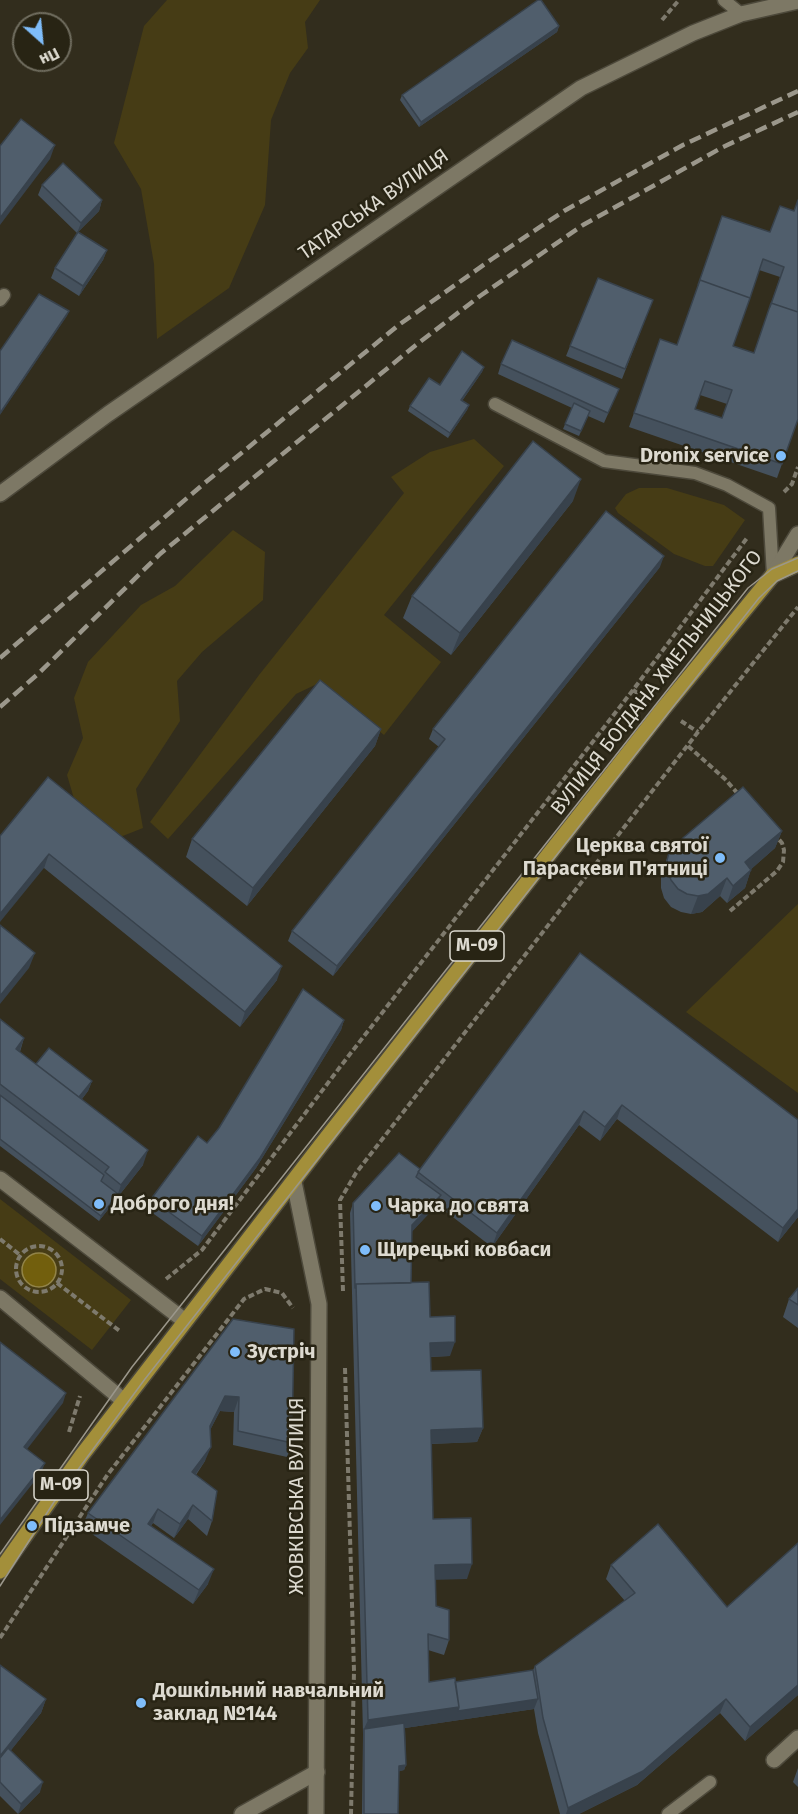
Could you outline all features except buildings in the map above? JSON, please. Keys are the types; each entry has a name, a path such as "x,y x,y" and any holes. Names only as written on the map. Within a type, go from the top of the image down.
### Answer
{"main road":[{"name":"М-09","path":"772,575 798,564"},
{"name":"ВУЛИЦЯ БОГДАНА ХМЕЛЬНИЦЬКОГО","path":"0,1571 82,1455 185,1321 656,718 772,575"}],"street":[{"name":"ТАТАРСЬКА ВУЛИЦЯ","path":"0,494 108,414 580,88 693,33 741,14 798,1"},
{"name":"ВУЛИЦЯ БОГДАНА ХМЕЛЬНИЦЬКОГО","path":"772,575 798,534"},
{"path":"0,1179 185,1321"},
{"name":"ЖОВКІВСЬКА ВУЛИЦЯ","path":"294,1182 319,1305 316,1814"},
{"path":"0,1298 124,1401"},
{"path":"774,1760 798,1738"},
{"path":"242,1814 317,1772"}],"lane":[{"path":"724,0 741,14"},
{"path":"495,404 604,461 695,473 727,485 769,508 772,575"},
{"path":"668,1814 710,1782"}],"path":[{"path":"162,1282 202,1250 340,1067 633,690 769,508 792,484 798,467"},
{"path":"343,1294 340,1200 356,1173 798,607"},
{"path":"688,746 740,795"},
{"path":"730,911 777,871 783,862 782,843 775,836"},
{"path":"0,1239 20,1255"},
{"path":"33,1247 47,1247 53,1251 62,1264 62,1272 57,1283 48,1291 40,1293 25,1288 20,1283 15,1269 20,1255 33,1247"},
{"path":"57,1283 121,1332"},
{"path":"0,1638 115,1464 244,1299 265,1289"},
{"path":"345,1365 354,1671 351,1814"}],"shaded area":[{"path":"167,0 320,0 305,22 308,48 290,73 271,120 265,205 229,288 157,339 154,264 141,189 114,143 144,26"},
{"path":"474,439 504,466 384,615 441,662 384,735 319,683 296,694 168,839 150,822 259,675 404,493 391,477 430,452"},
{"path":"639,488 667,488 724,505 745,520 713,566 705,566 674,554 618,513 615,508 626,494"},
{"path":"233,530 265,552 263,600 202,652 177,681 180,721 136,789 143,828 105,843 78,812 67,775 83,738 74,698 88,662 141,605 175,586"},
{"path":"798,904 798,1093 686,1012"},
{"path":"0,1199 131,1300 92,1350 0,1279"},
{"path":"39,1253 51,1258 56,1270 51,1282 39,1287 27,1282 22,1270 27,1258"}],"tram line":[{"path":"0,1554 132,1367 748,588 772,569 798,558"},
{"path":"0,1586 54,1502 145,1379 669,712 759,598 777,581 798,571"}],"railway":[{"path":"0,658 207,481 400,324 564,211 683,145 798,91"},
{"path":"0,707 38,674 160,554 416,345 480,296 583,225 723,147 798,112"}],"place":[{"name":"Dronix service","path":"781,456"},
{"name":"Церква святої Параскеви П'ятниці","path":"720,858"},
{"name":"Доброго дня!","path":"99,1204"},
{"name":"Чарка до святa","path":"376,1206"},
{"name":"Щирецькі ковбаси","path":"365,1250"},
{"name":"Зустріч","path":"235,1352"},
{"name":"Підзамче","path":"32,1526"},
{"name":"Дошкільний навчальний заклад №144","path":"141,1703"}]}
